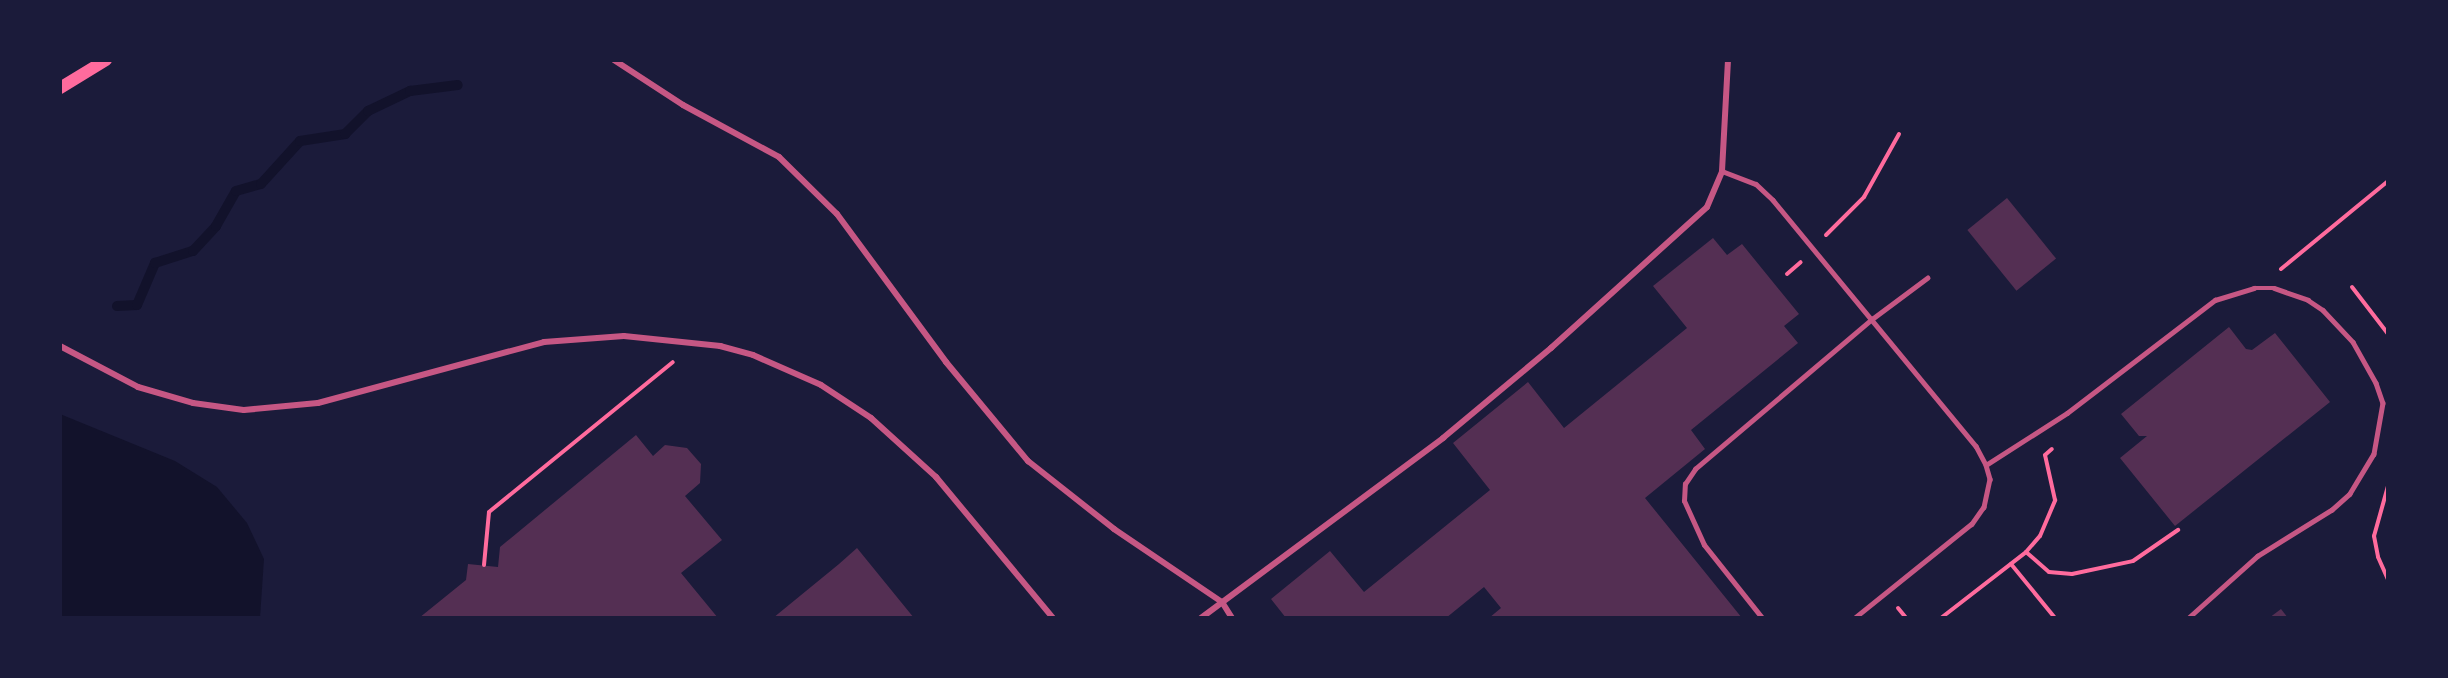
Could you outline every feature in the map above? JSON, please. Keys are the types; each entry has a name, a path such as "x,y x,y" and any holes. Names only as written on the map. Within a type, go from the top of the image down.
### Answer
{"main road":[{"path":"60,88 106,60"}],"street":[{"path":"614,60 683,105 779,157 837,214 946,362 1028,461 1114,529 1222,602 1232,618"},
{"path":"1201,618 1443,438 1551,348 1707,207 1722,171 1728,60"},
{"path":"60,346 102,371 157,394 244,410 318,403 544,342 624,336 698,342 781,366 820,384 871,418 936,477 1053,618"}],"lane":[{"path":"1722,171 1756,184 1814,249 1976,446 1986,465 1990,479 1984,507 1972,524 1855,618"},
{"path":"1762,618 1704,545 1684,501 1685,484 1695,469 1872,319 1927,278"},
{"path":"1986,465 2067,413 2215,300 2254,288 2278,289 2323,310 2353,342 2376,382 2383,403 2381,429 2374,454 2350,494 2332,510 2258,556 2189,618"}],"path":[{"path":"1787,274 1864,197 1899,134"},
{"path":"2278,289 2282,265 2388,181"},
{"path":"2352,287 2388,334"},
{"path":"484,565 489,512 698,342"},
{"path":"1941,618 2026,552 2040,536 2055,500 2045,455 2054,448"},
{"path":"2388,486 2374,536 2378,557 2388,579"},
{"path":"2026,552 2049,572 2072,574 2133,561 2178,530"},
{"path":"2011,564 2055,618"}],"shaded area":[{"path":"60,414 175,461 217,487 247,523 264,559 260,618 60,618"}],"building":[{"path":"2007,198 2056,259 2016,291 1967,230"},
{"path":"1713,238 1727,255 1742,244 1799,314 1784,326 1798,343 1691,430 1705,449 1645,498 1742,618 1489,618 1501,608 1484,587 1446,618 1286,618 1271,599 1330,551 1364,592 1490,490 1453,443 1528,382 1564,428 1687,328 1653,286"},
{"path":"2229,327 2246,349 2252,350 2275,333 2330,402 2175,526 2120,458 2147,436 2139,436 2121,414"},
{"path":"636,435 653,456 665,445 687,448 701,464 700,483 685,496 722,540 681,573 718,618 419,618 466,580 468,564 498,567 500,547"},
{"path":"857,548 914,618 773,618 839,564"},
{"path":"2281,609 2288,618 2269,618"}],"waterway":[{"path":"117,306 137,305 155,263 193,251 216,226 236,191 261,184 300,141 345,134 368,111 410,91 458,85"}]}
